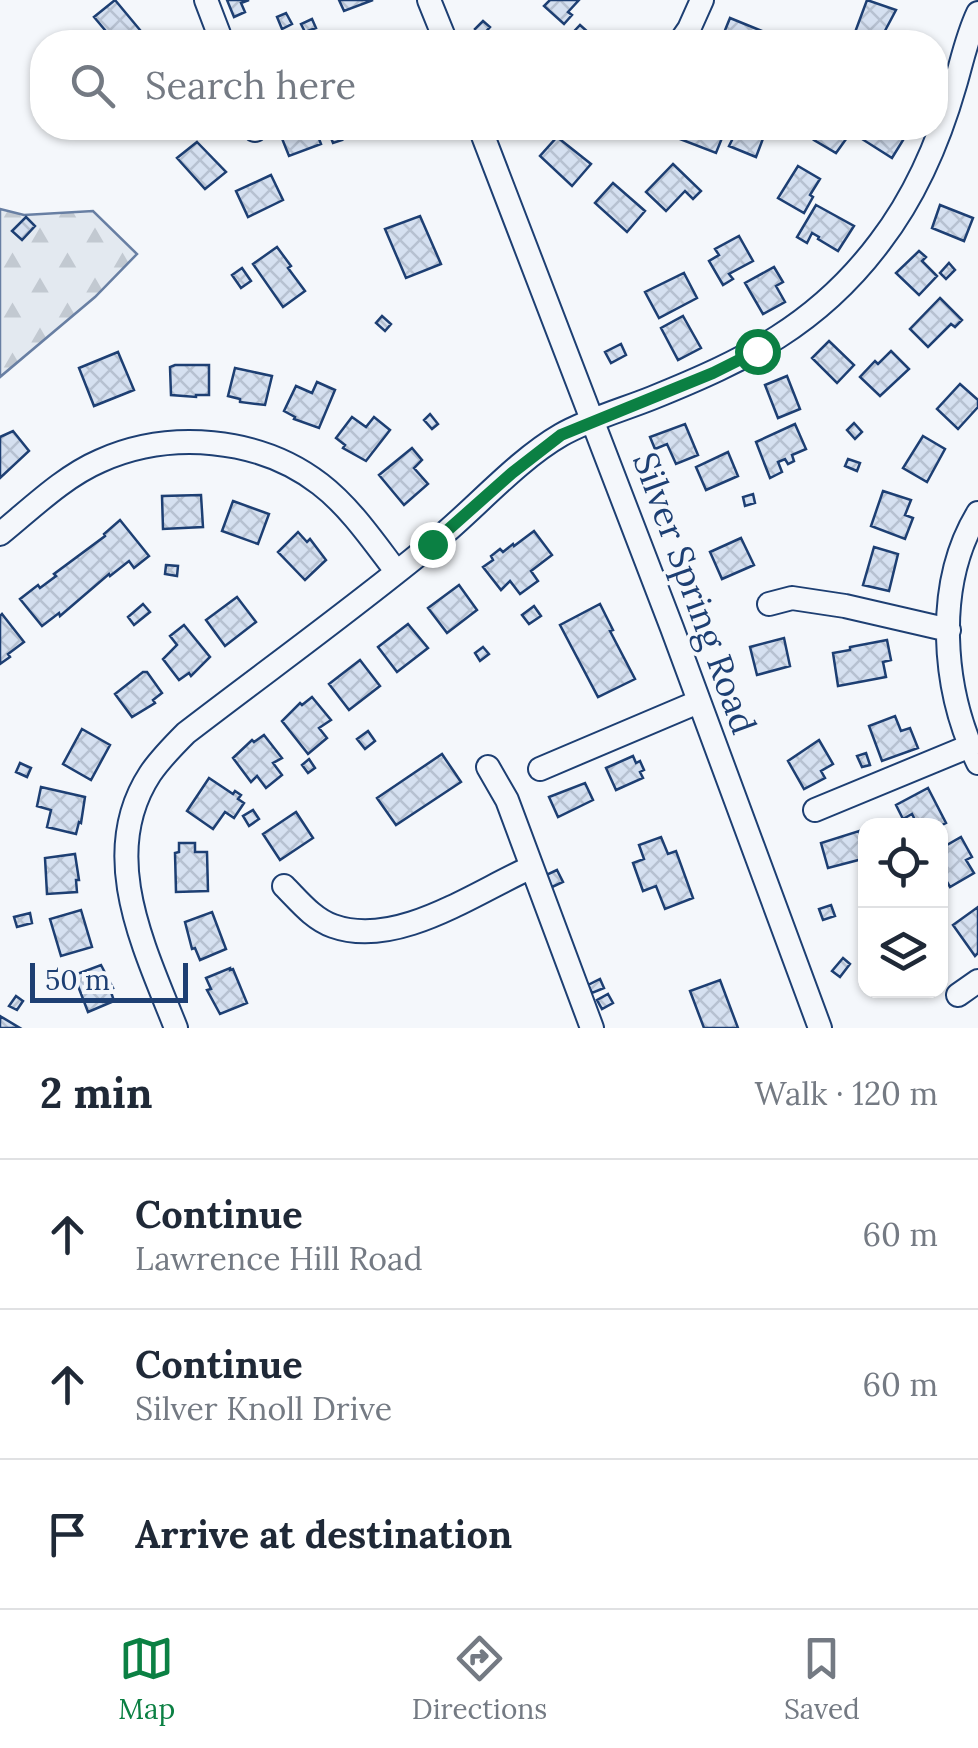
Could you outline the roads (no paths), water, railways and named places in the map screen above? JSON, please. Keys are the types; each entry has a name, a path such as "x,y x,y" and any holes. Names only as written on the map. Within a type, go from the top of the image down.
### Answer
{"street":[{"path":"206,0 217,30"},
{"path":"429,0 441,30"},
{"path":"688,30 702,0"},
{"path":"948,105 978,13"},
{"name":"Silver Spring Road","path":"485,140 820,1028"},
{"path":"176,1028 148,957 127,880 130,820 149,776 166,753 186,733 432,544 561,435 713,373 795,327 837,292 880,243 908,203 935,140"},
{"path":"0,534 100,461 137,449 186,441 239,447 289,464 339,501 396,571"},
{"path":"815,810 974,754 952,678 949,630 956,561 978,513"},
{"path":"770,604 792,598 949,630"},
{"path":"540,769 698,702"},
{"path":"488,767 507,800 592,1028"},
{"path":"284,886 314,916 333,926 364,932 423,920 532,867"},
{"path":"958,995 978,981"}]}
